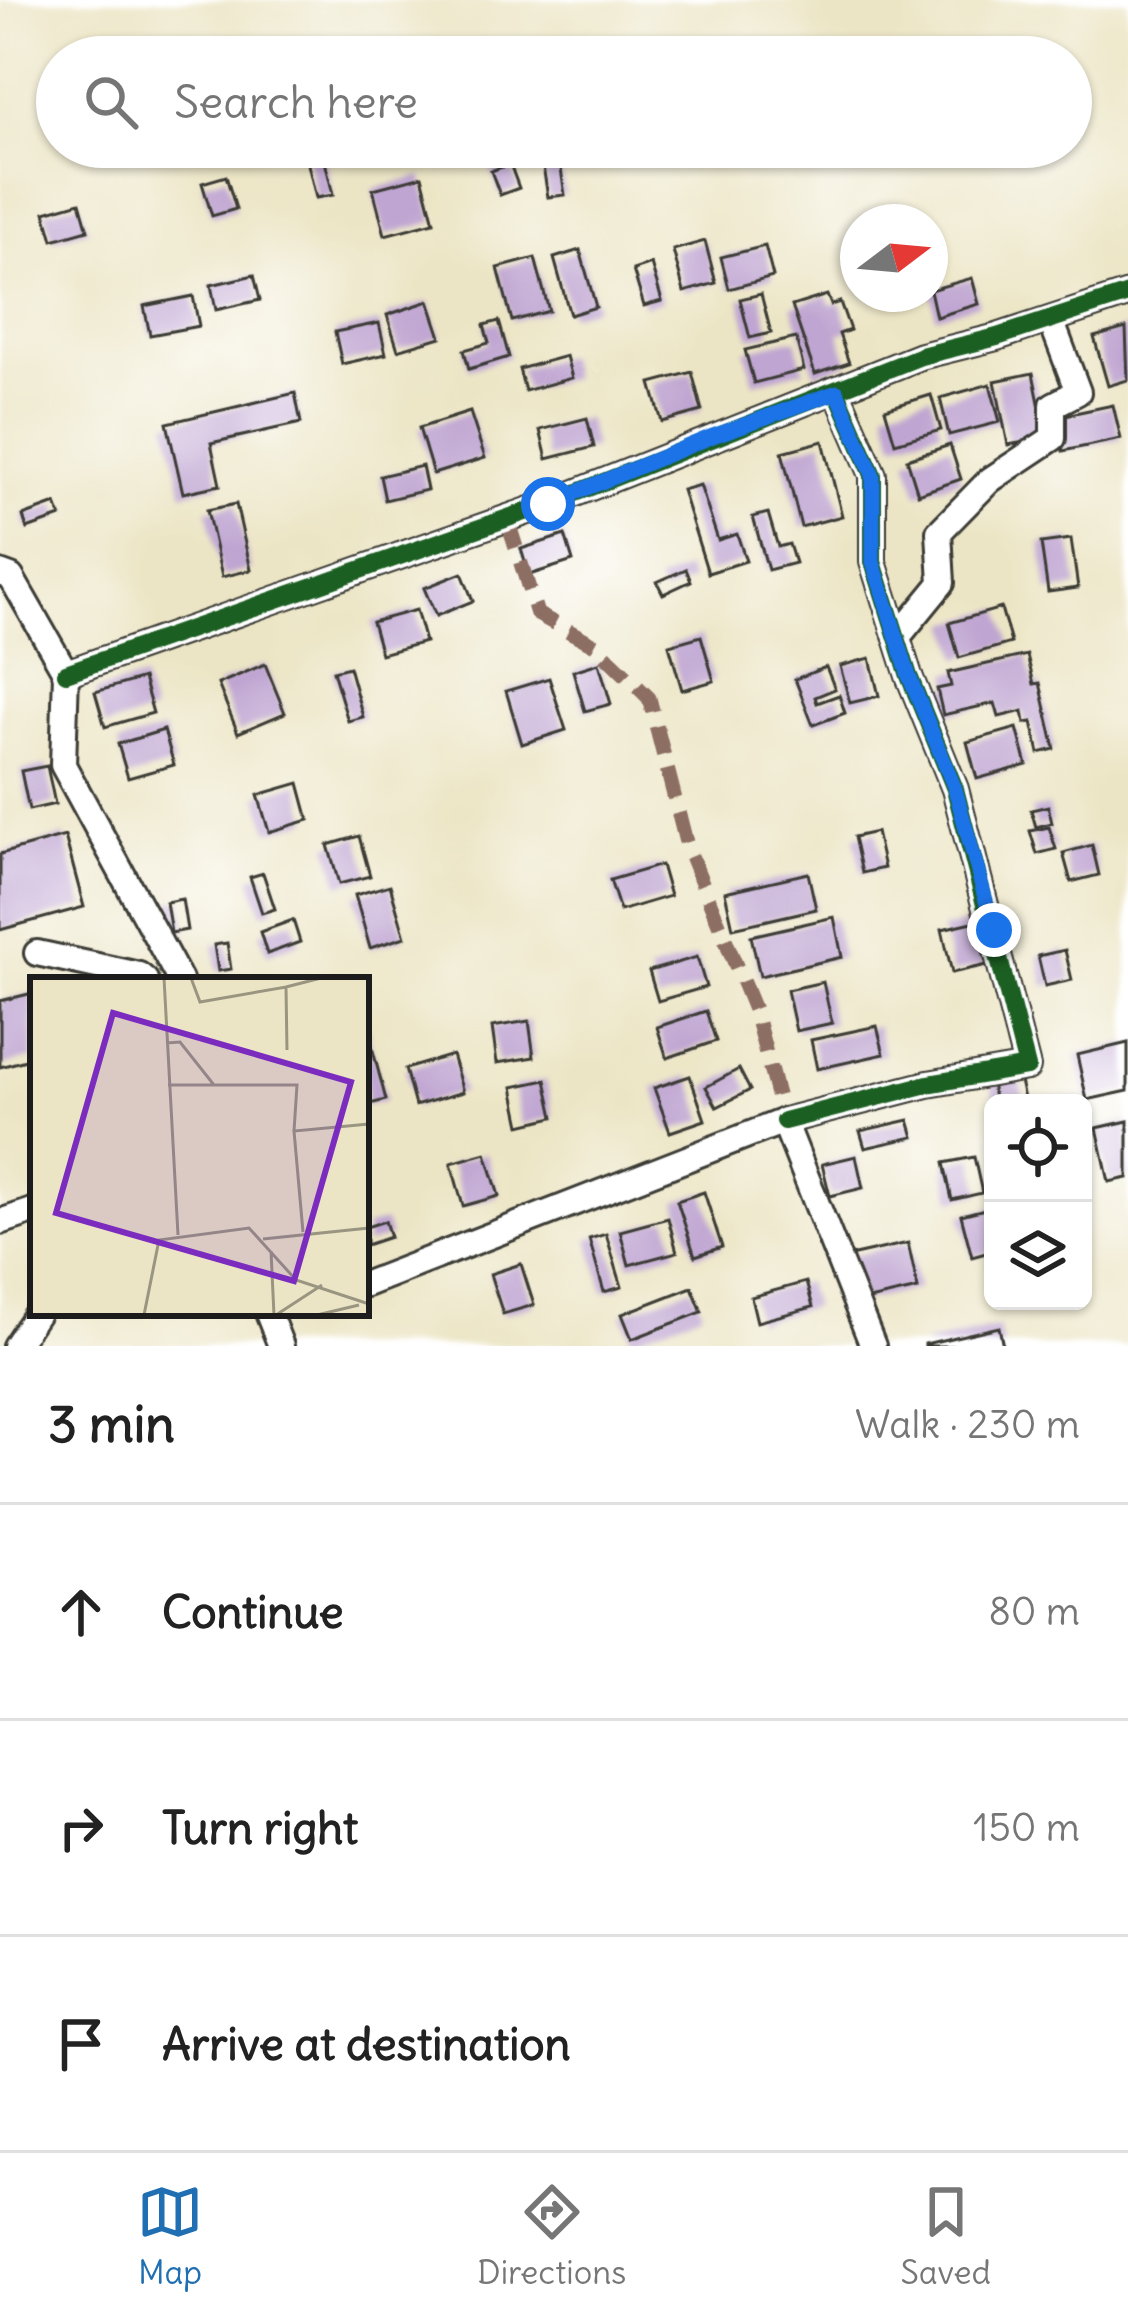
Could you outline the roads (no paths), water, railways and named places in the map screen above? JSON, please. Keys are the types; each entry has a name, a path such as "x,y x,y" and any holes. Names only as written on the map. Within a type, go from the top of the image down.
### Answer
{"street":[{"path":"66,673 507,519 921,356 1128,294"},
{"path":"897,638 942,583 940,532 990,480 1053,438 1053,405 1078,392 1051,320"},
{"path":"369,1283 784,1121 928,1084 1027,1067 955,789 873,562 873,475 837,392"},
{"path":"0,573 10,577 66,673 63,765 178,977"},
{"path":"37,952 141,977"},
{"path":"784,1121 873,1346"},
{"path":"0,1222 30,1212"},
{"path":"15,1346 35,1316"},
{"path":"277,1316 281,1346"}]}
